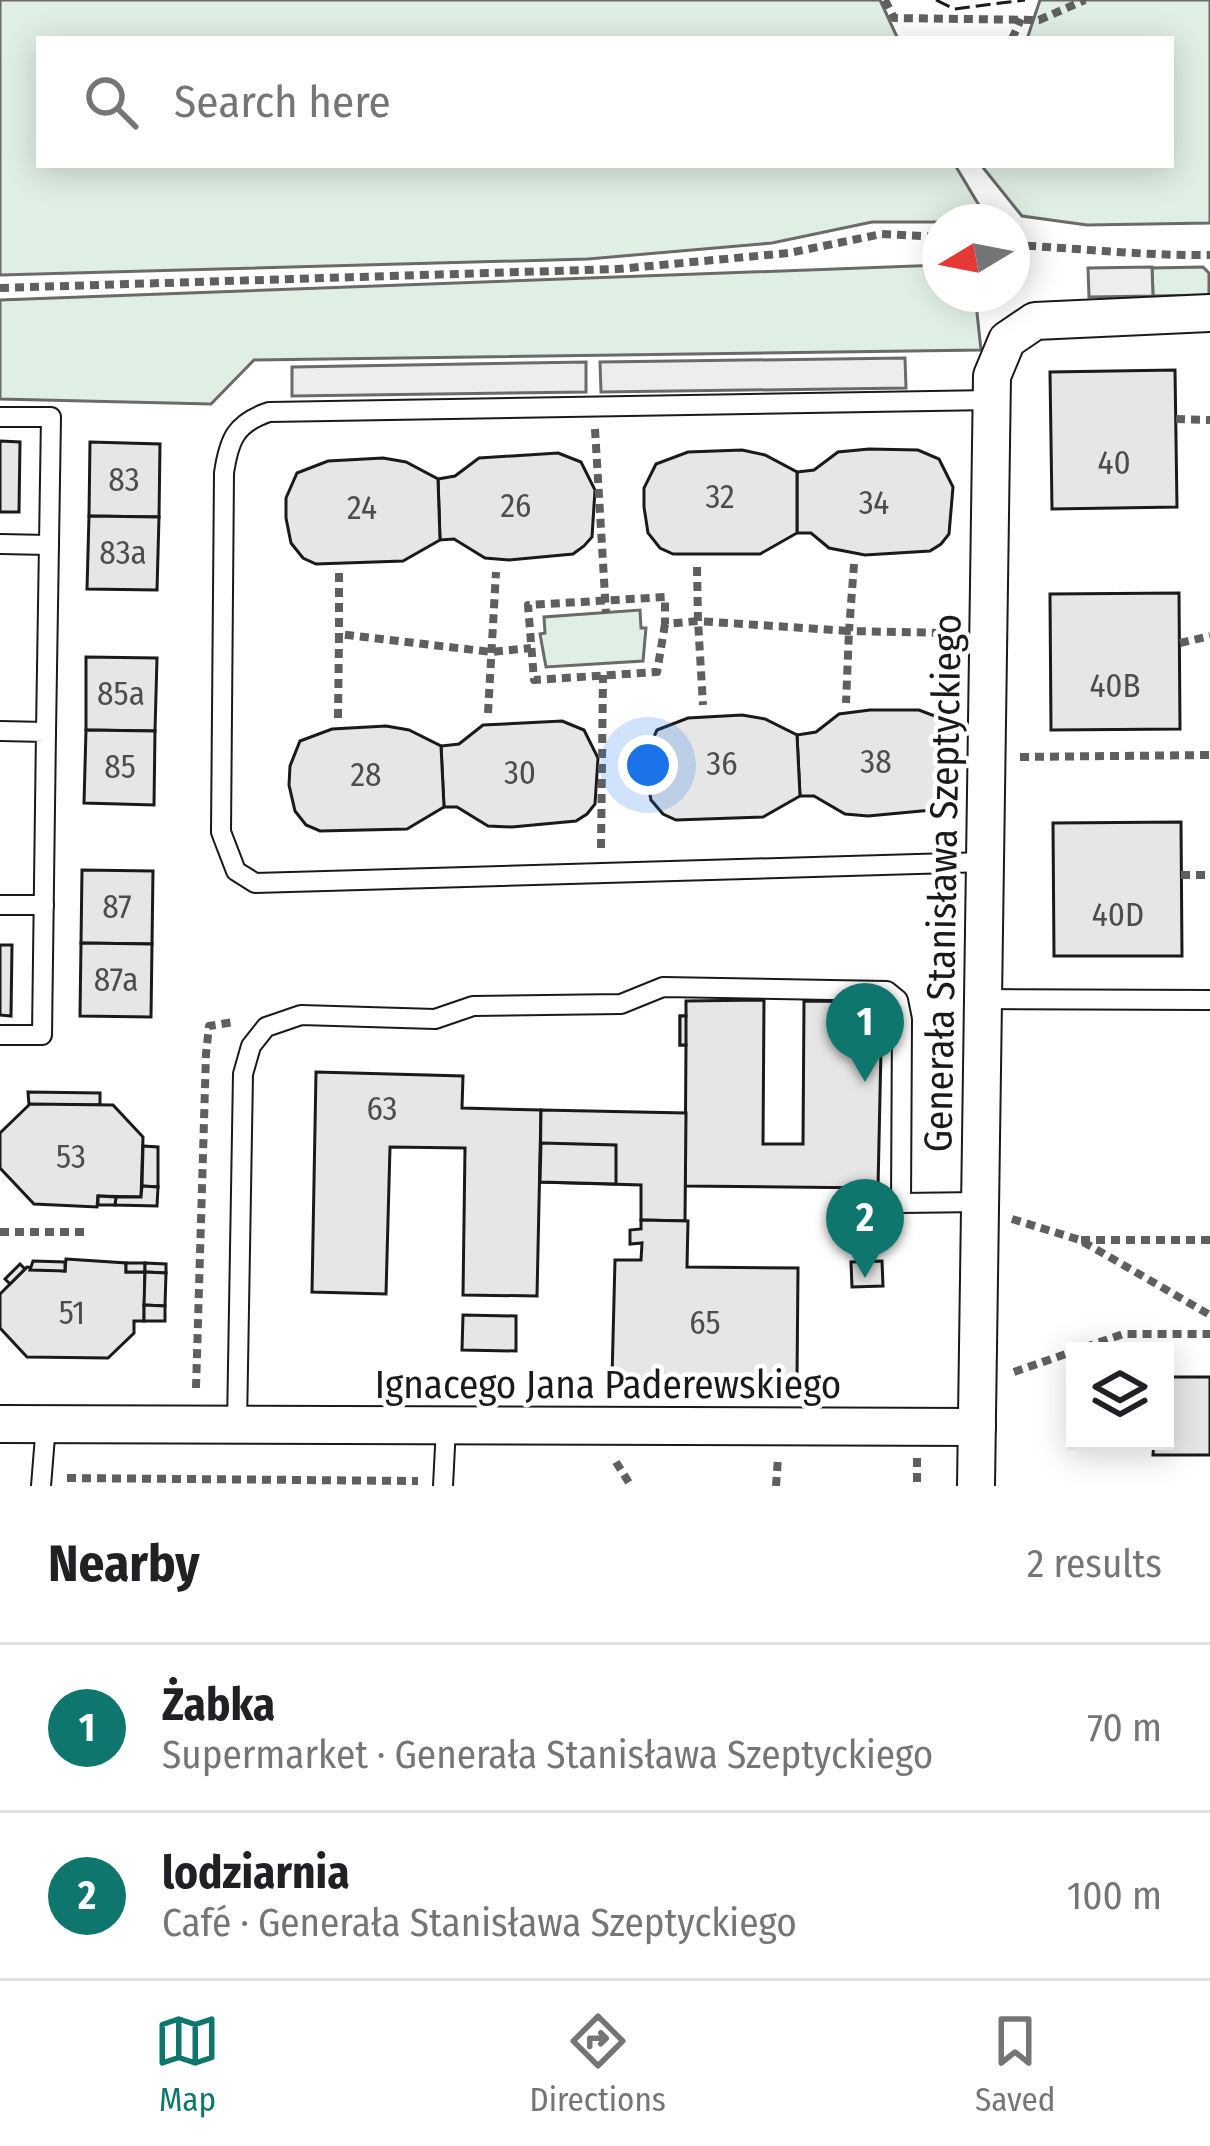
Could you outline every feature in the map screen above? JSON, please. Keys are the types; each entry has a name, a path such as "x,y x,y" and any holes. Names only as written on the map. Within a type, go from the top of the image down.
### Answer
{"street":[{"name":"Generała Stanisława Szeptyckiego","path":"976,1486 993,1209 983,1000 996,358 1020,328 1056,317 1210,314"},
{"name":"Ignacego Jana Paderewskiego","path":"0,1424 977,1427"}],"lane":[{"path":"986,862 255,883 236,871 221,832 224,495 229,441 246,420 269,412 992,400"},
{"path":"0,417 51,417 42,1035 0,1035"},
{"path":"0,544 49,545"},
{"path":"0,731 46,732"},
{"path":"0,905 44,905"},
{"path":"237,1425 243,1074 251,1046 277,1020 301,1015 435,1019 473,1006 621,1004 663,987 887,991 898,1000 902,1020 901,1203 993,1209"},
{"path":"983,1000 1210,1000"},
{"path":"42,1482 46,1424"},
{"path":"443,1484 446,1426"}],"path":[{"path":"885,0 894,18 1021,19 1052,18 1085,0"},
{"path":"1013,36 1021,19"},
{"path":"0,288 618,269 772,255 874,235 922,236"},
{"path":"1030,245 1073,246 1111,256 1210,255"},
{"path":"1176,419 1210,419"},
{"path":"572,428 596,428 606,613"},
{"path":"846,703 854,563"},
{"path":"697,567 703,704"},
{"path":"488,713 496,572"},
{"path":"338,573 338,718"},
{"path":"665,597 657,672 534,680 528,605 604,601 665,597"},
{"path":"665,624 698,621 948,633"},
{"path":"339,634 491,652 531,648"},
{"path":"1180,643 1210,636"},
{"path":"601,853 603,676"},
{"path":"1007,757 1210,755"},
{"path":"579,854 619,853"},
{"path":"1181,875 1210,875"},
{"path":"993,1209 1080,1240 1210,1315"},
{"path":"0,1232 89,1232"},
{"path":"1080,1240 1210,1240"},
{"path":"1004,1376 1123,1334 1210,1334"},
{"path":"916,1455 917,1486"},
{"path":"776,1486 778,1456"},
{"path":"613,1457 631,1486"},
{"path":"42,1482 443,1484"}],"green space":[{"path":"0,0 880,0 897,36 36,36 36,168 957,168 978,204 922,204 922,222 872,222 772,243 588,259 0,275"},
{"path":"1040,0 1210,0 1210,223 1087,225 1030,217 1030,204 1012,204 983,168 1174,168 1174,36 1028,36"},
{"path":"922,266 922,312 977,312 981,350 254,360 211,404 0,399 0,300"},
{"path":"1203,267 1209,273 1209,295 1153,296 1152,268"},
{"path":"640,610 641,628 646,628 643,661 546,667 540,634 545,633 544,617"}],"shaded area":[{"path":"1152,267 1153,296 1089,297 1088,268"},
{"path":"905,358 906,388 601,392 600,362"},
{"path":"586,362 586,392 292,396 292,367"}],"building":[{"path":"1175,370 1177,507 1052,509 1050,372"},
{"path":"0,441 20,442 19,512 0,512"},
{"path":"90,442 160,444 159,517 89,516"},
{"path":"742,450 765,455 797,472 797,533 760,554 673,554 660,548 648,533 644,507 644,488 656,464 688,452"},
{"path":"918,450 939,459 953,487 949,534 941,544 930,551 865,555 829,548 811,533 797,533 797,472 814,470 838,452"},
{"path":"558,453 581,462 595,490 592,537 584,546 573,554 509,560 485,558 454,539 440,540 438,479 455,476 479,458"},
{"path":"383,458 406,462 438,479 440,540 403,561 316,564 303,558 291,543 286,518 286,498 297,473 328,461"},
{"path":"89,516 159,517 157,590 87,589"},
{"path":"1179,593 1180,729 1051,730 1050,594"},
{"path":"86,657 157,658 155,731 86,730"},
{"path":"919,710 940,718 954,746 951,793 943,803 932,810 868,816 845,814 814,796 800,796 797,735 816,732 839,714"},
{"path":"742,715 765,719 797,735 800,796 763,817 676,820 663,814 651,800 646,774 646,754 657,730 688,718"},
{"path":"562,721 584,730 598,758 595,804 587,814 576,821 488,826 457,807 444,807 441,746 459,744 483,725"},
{"path":"386,726 409,730 441,746 444,807 407,829 320,831 306,825 295,811 289,785 290,766 300,741 332,729"},
{"path":"86,730 155,731 154,805 84,803"},
{"path":"1181,822 1182,956 1054,956 1053,823"},
{"path":"82,870 153,871 152,944 81,943"},
{"path":"81,943 152,944 151,1017 80,1016"},
{"path":"0,945 12,945 11,1016 0,1015"},
{"path":"764,1000 763,1144 803,1144 804,1001 882,1002 878,1188 685,1186 686,1045 680,1045 680,1016 686,1016 686,1001"},
{"path":"680,1016 686,1016 686,1045 680,1045"},
{"path":"316,1072 463,1076 462,1108 541,1110 537,1296 463,1295 465,1148 390,1147 386,1294 312,1292"},
{"path":"28,1092 100,1093 100,1105 29,1105"},
{"path":"30,1104 113,1105 143,1137 141,1197 98,1196 97,1207 34,1204 0,1168 0,1133"},
{"path":"541,1110 686,1113 685,1221 641,1220 641,1185 540,1182"},
{"path":"541,1143 616,1145 616,1184 540,1182"},
{"path":"143,1146 158,1147 158,1187 142,1186"},
{"path":"142,1186 158,1187 157,1206 115,1205 116,1197 141,1197"},
{"path":"98,1196 116,1197 115,1205 98,1205"},
{"path":"641,1220 688,1221 687,1267 798,1268 797,1380 612,1378 615,1260 641,1260 642,1243 630,1244 630,1230 641,1229"},
{"path":"66,1259 126,1263 126,1272 145,1272 144,1321 134,1321 134,1333 108,1358 27,1357 0,1328 0,1294 27,1267 65,1271"},
{"path":"33,1261 65,1262 65,1271 30,1270"},
{"path":"882,1261 883,1286 852,1287 851,1262"},
{"path":"126,1263 145,1263 145,1272 126,1272"},
{"path":"145,1263 166,1264 166,1273 145,1272"},
{"path":"20,1264 25,1269 10,1284 5,1279"},
{"path":"145,1272 166,1273 165,1306 144,1305"},
{"path":"144,1305 165,1306 165,1321 144,1321"},
{"path":"463,1315 516,1316 516,1351 462,1350"},
{"path":"1174,1377 1210,1377 1210,1455 1153,1455 1153,1450 1174,1450"}],"fence":[{"path":"936,0 954,9 1025,0"}],"place":[{"name":"Żabka","path":"865,1082"},
{"name":"lodziarnia","path":"865,1278"}]}
